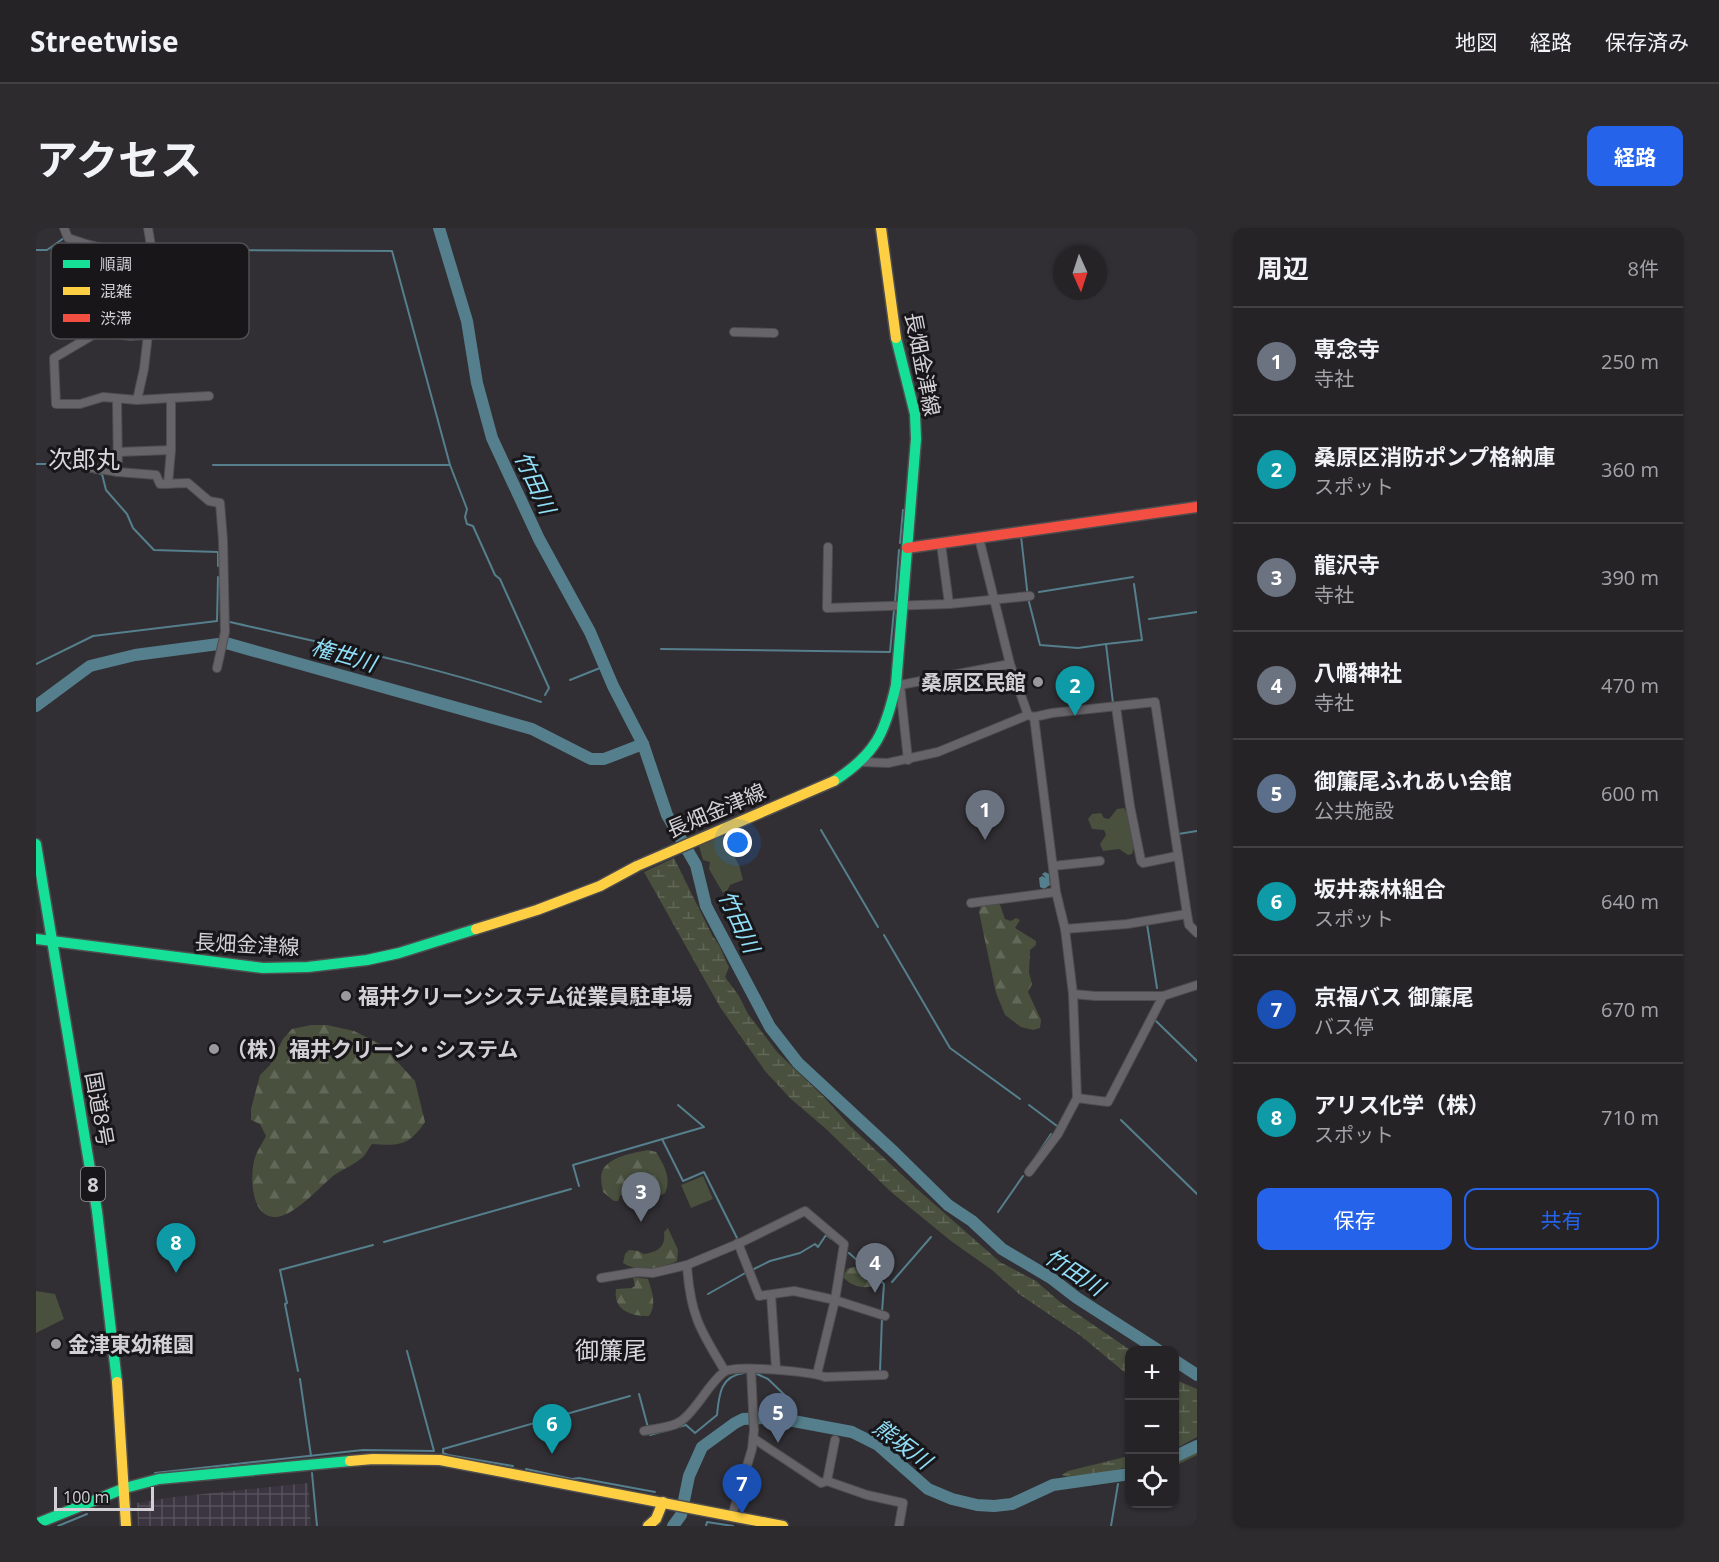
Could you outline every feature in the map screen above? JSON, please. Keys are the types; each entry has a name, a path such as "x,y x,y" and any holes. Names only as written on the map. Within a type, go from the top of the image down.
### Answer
{"main road":[{"name":"長畑金津線","path":"36,939 263,968 343,963 399,953 537,910 600,886 637,866 834,781 862,762 881,737 898,685 916,440 915,414 895,334 881,228"},
{"path":"907,548 1197,507"},
{"name":"国道8号","path":"36,844 90,1165 108,1290 125,1488 126,1526"},
{"path":"36,1524 125,1488 159,1479 373,1460 440,1460 679,1504 783,1526"},
{"path":"648,1526 656,1520 663,1502"}],"street":[{"path":"64,228 68,238 83,243"},
{"path":"148,228 150,243"},
{"path":"734,332 774,333"},
{"path":"86,339 54,357 56,404 80,404 103,397 136,400 209,396"},
{"path":"136,400 144,369 147,339"},
{"path":"168,484 171,450 171,398"},
{"path":"117,400 118,472"},
{"path":"118,452 171,450"},
{"path":"56,462 118,472 156,475 160,484 188,483 208,501 220,503 224,540 225,632 217,668"},
{"path":"979,538 1010,664 1031,716 1073,994 1077,1098 1058,1134 1029,1172"},
{"path":"940,544 949,604"},
{"path":"828,547 827,609 949,604 1030,596"},
{"path":"908,760 898,685 1010,664"},
{"path":"862,762 888,763 938,752 1031,716 1155,702 1186,914 1189,925 1197,933"},
{"path":"1116,707 1130,806 1141,861 1143,863 1177,856"},
{"path":"1053,866 1100,861"},
{"path":"971,903 1056,892"},
{"path":"1065,929 1127,924 1186,914"},
{"path":"1073,994 1163,996 1197,985"},
{"path":"1077,1098 1108,1102 1163,996"},
{"path":"601,1278 637,1272 653,1273 687,1265 738,1244 805,1210 844,1244 835,1300 817,1374"},
{"path":"738,1244 759,1296 794,1292 835,1300 885,1316"},
{"path":"687,1265 691,1306 697,1322 725,1371"},
{"path":"771,1295 776,1369"},
{"path":"644,1431 681,1421 725,1371 736,1368 776,1369 825,1377 884,1375"},
{"path":"732,1516 752,1449 754,1425 751,1405 751,1370"},
{"path":"753,1438 821,1483 827,1480 867,1495 903,1503 899,1526"},
{"path":"827,1480 835,1440"}],"shaded area":[{"path":"308,1483 311,1526 138,1526 137,1503"}],"green space":[{"path":"1124,808 1133,830 1132,854 1128,855 1119,849 1103,851 1100,844 1106,835 1104,830 1092,829 1088,819 1092,814 1101,813 1104,818 1109,819 1117,809"},
{"path":"723,836 739,865 743,880 730,885 723,893 709,869 710,862 703,860 699,846"},
{"path":"674,858 729,967 725,977 739,996 748,1014 778,1053 824,1097 850,1126 1000,1262 1036,1281 1060,1302 1125,1347 1125,1373 1081,1336 1019,1294 992,1270 951,1241 891,1192 825,1128 791,1099 765,1071 720,1007 644,872"},
{"path":"999,902 1005,919 1020,920 1015,928 1036,941 1036,945 1030,950 1029,973 1032,984 1028,992 1041,1020 1040,1028 1033,1030 1021,1027 1005,1015 996,993 979,912 981,905"},
{"path":"311,1025 327,1025 354,1031 382,1045 415,1081 425,1122 414,1136 403,1143 372,1144 361,1159 333,1176 292,1211 277,1217 268,1216 257,1205 254,1196 252,1177 254,1161 266,1136 260,1124 251,1120 251,1109 260,1075 270,1065 283,1039 292,1029"},
{"path":"648,1150 656,1152 664,1167 668,1183 665,1193 646,1199 640,1193 629,1191 620,1196 618,1201 614,1201 603,1192 601,1174 609,1163 621,1157"},
{"path":"703,1176 713,1199 691,1208 681,1185"},
{"path":"668,1228 678,1250 677,1261 650,1269 636,1268 623,1263 625,1254 629,1250 644,1254 660,1248 664,1241 664,1232"},
{"path":"854,1267 864,1269 873,1275 876,1281 874,1286 857,1286 846,1280 843,1277 847,1269"},
{"path":"633,1277 648,1279 653,1303 649,1316 625,1311 617,1302 616,1289 635,1286"},
{"path":"36,1291 55,1294 64,1319 36,1333"},
{"path":"1179,1381 1197,1389 1197,1437 1179,1447"},
{"path":"1197,1449 1197,1455 1179,1464 1179,1458"},
{"path":"1125,1457 1125,1468 1105,1473 1076,1477 1062,1475 1068,1471"}],"water":[{"path":"1045,872 1049,874 1050,885 1044,889 1040,887 1039,878 1042,876 1046,878 1042,874"}],"waterway":[{"name":"竹田川","path":"439,228 467,321 477,383 492,438 539,539 590,632 613,686 643,744 667,815 696,865 706,906 770,1027 798,1063 948,1205 972,1221 1002,1249 1051,1278 1077,1298 1152,1346"},
{"path":"57,243 64,238"},
{"path":"89,241 97,243"},
{"path":"36,250 47,250 51,247"},
{"path":"249,250 392,251 450,465"},
{"path":"36,464 51,464"},
{"path":"213,465 450,465 467,509 465,517 467,524 473,526 495,575 500,579 549,688 545,695"},
{"path":"79,469 102,474 106,490 127,514 133,528 154,550 218,552 218,566"},
{"path":"900,543 903,510"},
{"path":"1021,536 1028,598 1040,645 1078,648 1106,644 1113,703"},
{"path":"895,602 899,550"},
{"path":"36,664 93,636 217,621 218,577"},
{"path":"1039,592 1133,577"},
{"path":"1106,644 1142,640 1134,584"},
{"path":"661,649 890,652 894,610"},
{"path":"1149,619 1197,612"},
{"path":"230,622 464,678 541,702"},
{"name":"権世川","path":"36,706 90,666 135,655 226,643 532,729 591,759 604,759 643,744"},
{"path":"570,680 605,666"},
{"path":"821,830 878,927"},
{"path":"1178,834 1197,831"},
{"path":"1147,924 1157,988"},
{"path":"884,935 950,1048 1020,1099"},
{"path":"1156,1021 1197,1061"},
{"path":"579,1186 573,1165 704,1127 678,1105"},
{"path":"1029,1105 1057,1126"},
{"path":"1121,1120 1197,1194"},
{"path":"1031,1164 1051,1134"},
{"path":"662,1139 683,1181 704,1172 737,1238"},
{"path":"998,1212 1023,1176"},
{"path":"384,1242 571,1189"},
{"path":"752,1270 770,1261 800,1253 815,1244 818,1247 826,1235 833,1240"},
{"path":"892,1282 931,1237"},
{"path":"298,1371 280,1270 373,1245"},
{"path":"849,1253 884,1284 882,1312"},
{"path":"708,1294 747,1272"},
{"path":"880,1371 882,1318"},
{"path":"155,1473 363,1450 434,1451 407,1351"},
{"name":"竹田川","path":"1179,1363 1197,1375"},
{"path":"639,1394 650,1435 686,1425 695,1433 717,1415 720,1394 725,1382 744,1373"},
{"path":"757,1374 768,1379 794,1404"},
{"path":"300,1379 311,1456"},
{"path":"513,1466 448,1455 443,1453 443,1449 630,1396"},
{"name":"熊坂川","path":"673,1526 681,1515 689,1476 702,1447 743,1419 788,1420 852,1432 878,1445 928,1489 952,1499 977,1505 1012,1504 1053,1485 1125,1475"},
{"name":"熊坂川","path":"1179,1455 1197,1446"},
{"path":"526,1469 655,1492"},
{"path":"312,1473 317,1526"},
{"path":"1111,1526 1118,1484"},
{"path":"58,1526 87,1514"},
{"path":"706,1526 707,1522 733,1526"}],"traffic: fast":[{"path":"834,781 860,761 877,741 888,716 896,685 916,439 915,414 896,338"},
{"path":"36,844 97,1211 117,1382"},
{"path":"36,939 263,968 308,967 367,960 399,953 476,929"},
{"path":"36,1524 125,1488 159,1479 350,1461"}],"traffic: slow":[{"path":"881,228 896,338"},
{"path":"476,929 537,910 600,886 637,866 834,781"},
{"path":"117,1382 126,1526"},
{"path":"350,1461 440,1460 783,1526"},
{"path":"648,1526 656,1519 663,1502"}],"traffic: jam":[{"path":"907,548 1197,507"}],"place":[{"name":"桑原区民館","path":"1038,682"},
{"name":"桑原区消防ポンプ格納庫","path":"1075,716"},
{"name":"専念寺","path":"985,840"},
{"name":"福井クリーンシステム従業員駐車場","path":"346,996"},
{"name":"（株）福井クリーン・システム","path":"214,1049"},
{"name":"龍沢寺","path":"641,1222"},
{"name":"アリス化学（株）","path":"176,1273"},
{"name":"八幡神社","path":"875,1293"},
{"name":"金津東幼稚園","path":"56,1344"},
{"name":"御簾尾ふれあい会館","path":"778,1443"},
{"name":"坂井森林組合","path":"552,1454"},
{"name":"京福バス 御簾尾","path":"742,1514"}],"district":[{"name":"次郎丸","path":"84,458"},
{"name":"御簾尾","path":"611,1349"}]}
